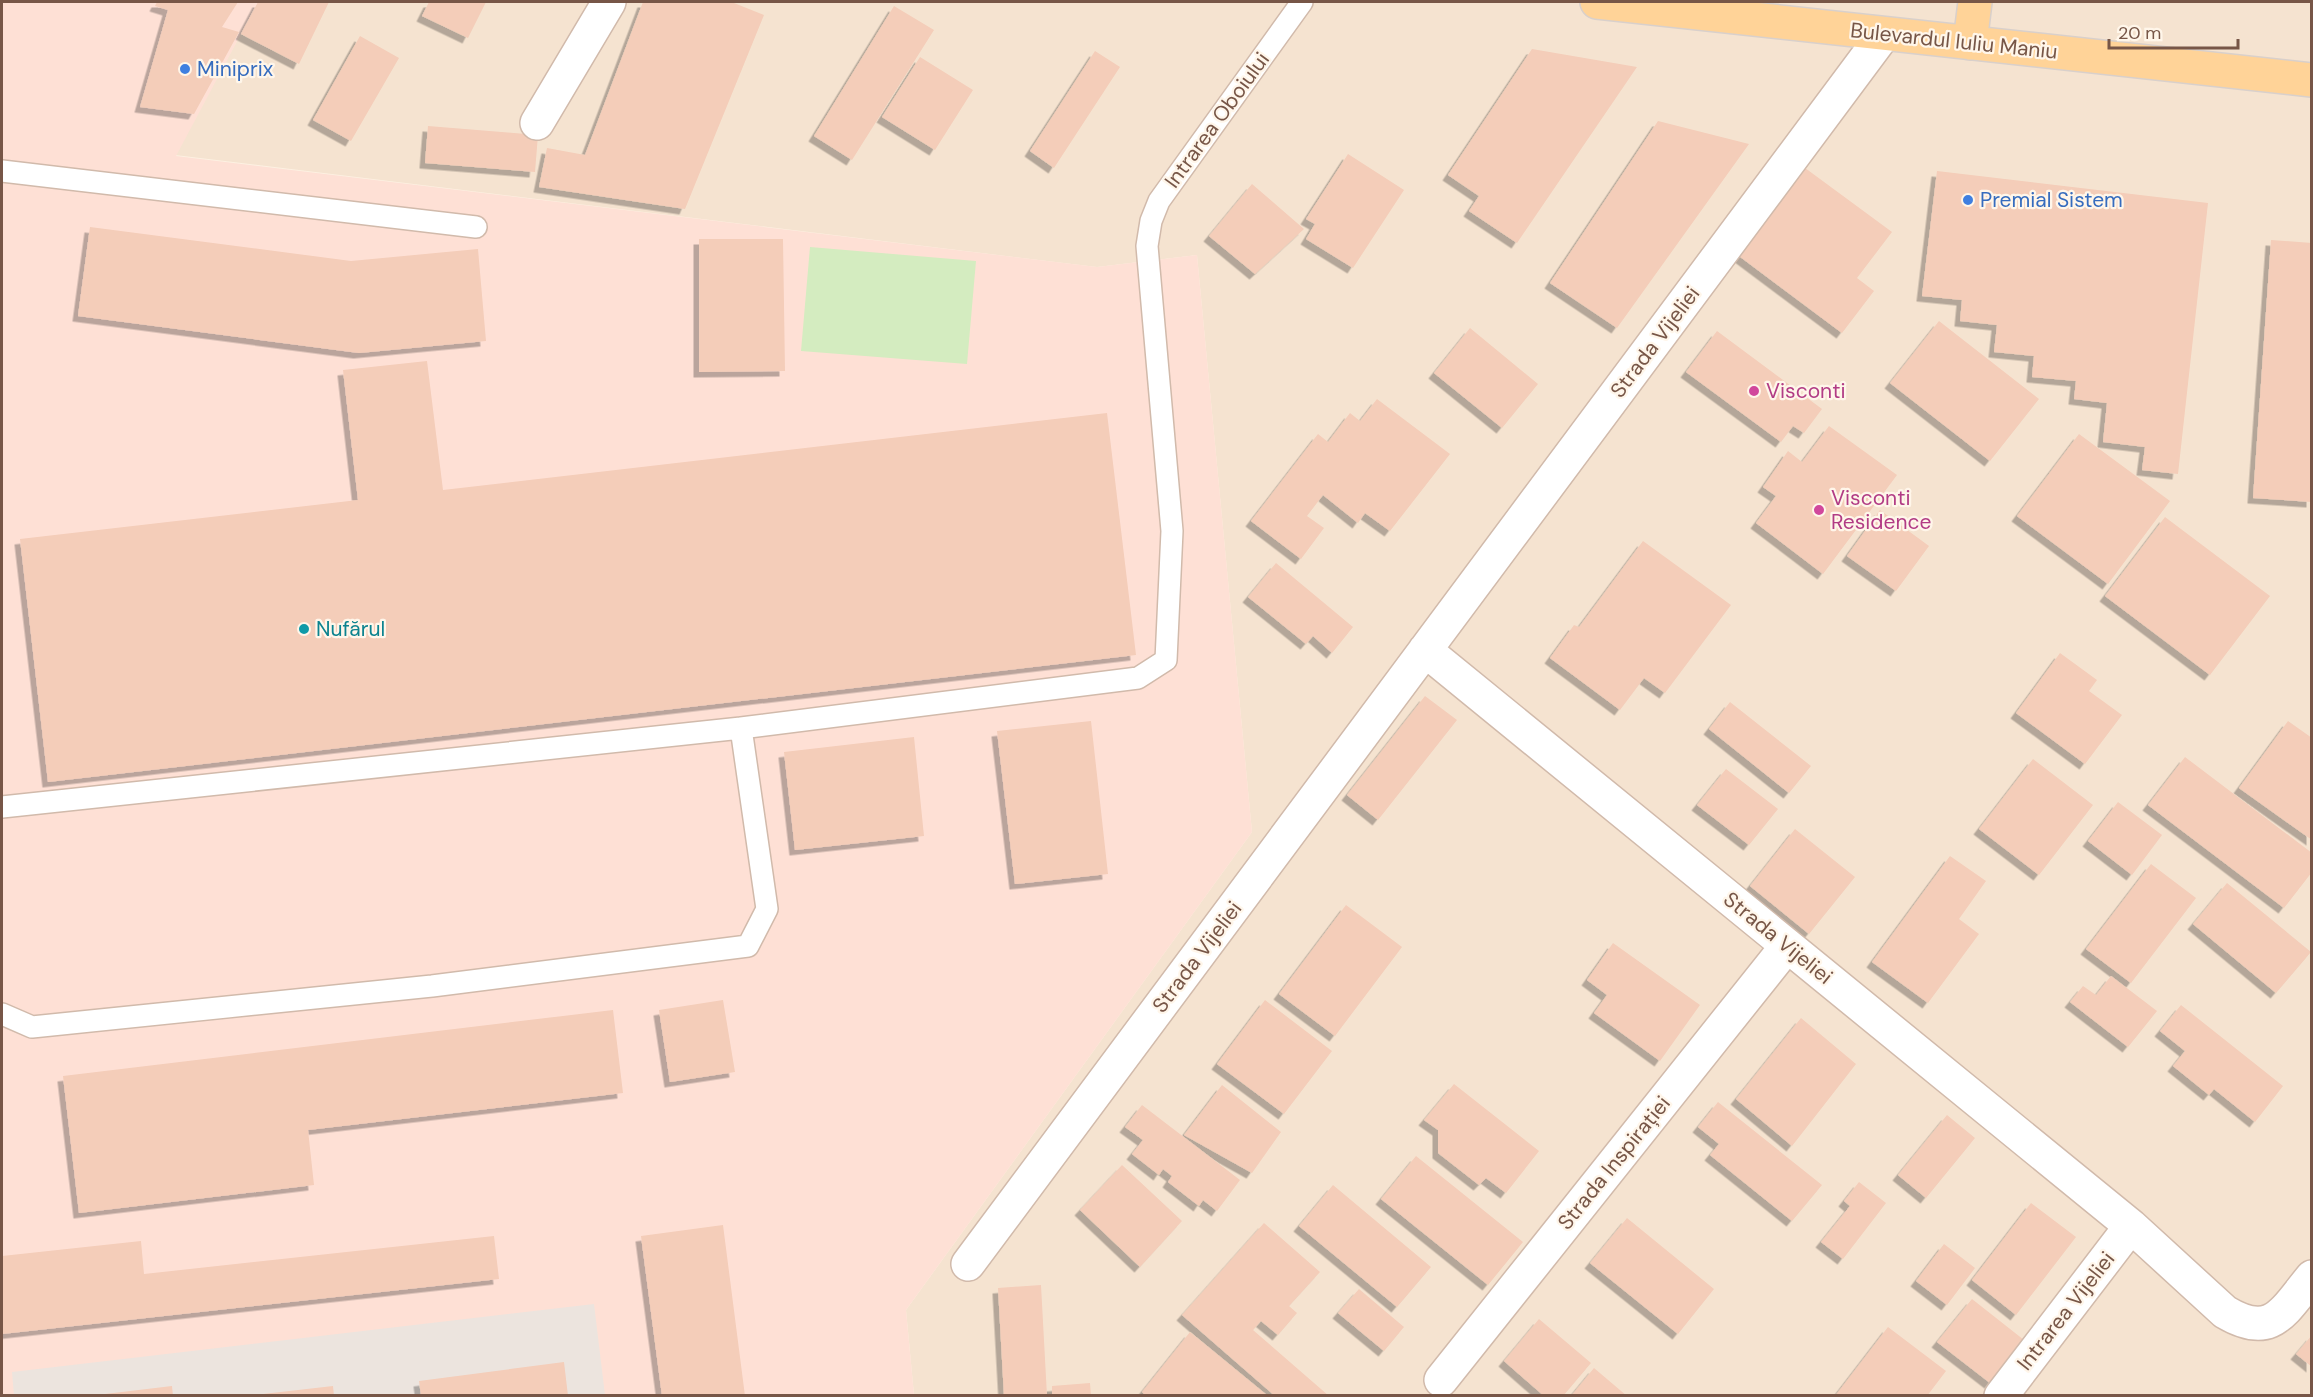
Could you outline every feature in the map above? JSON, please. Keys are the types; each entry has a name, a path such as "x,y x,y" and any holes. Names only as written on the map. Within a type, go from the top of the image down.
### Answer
{"main road":[{"name":"Bulevardul Iuliu Maniu","path":"1597,2 2312,80"},
{"path":"1970,43 1975,2"}],"street":[{"path":"537,123 609,2"},
{"name":"Strada Vijeliei","path":"968,1264 1884,34"},
{"name":"Strada Vijeliei","path":"1425,650 2131,1226 2225,1312 2243,1322 2256,1325 2281,1315 2312,1277"},
{"name":"Strada Inspirației","path":"1441,1380 1787,946"},
{"name":"Intrarea Vijeliei","path":"2001,1395 2131,1226"}],"lane":[{"name":"Intrarea Oboiului","path":"741,728 1138,678 1166,660 1172,531 1147,246 1151,221 1159,201 1302,2"},
{"path":"2,171 476,227"},
{"path":"2,807 741,728 766,909 748,946 432,986 32,1027 2,1014"}],"shaded area":[{"path":"2,2 258,2 176,156 1097,267 1197,255 1252,832 906,1310 914,1395 2,1396"},
{"path":"258,2 2311,2 2311,1395 914,1395 906,1310 1252,832 1197,255 1097,267 175,155"},
{"path":"594,1304 605,1395 14,1396 12,1372"}],"green space":[{"path":"810,247 976,261 967,364 801,351"}],"building":[{"name":"Miniprix","path":"157,2 238,2 222,27 239,32 194,114 140,107 168,10 155,6"},
{"path":"258,2 329,2 299,64 241,34"},
{"path":"429,2 486,2 468,38 422,16"},
{"path":"643,2 734,3 764,15 685,209 539,187 547,148 585,155"},
{"path":"894,6 934,30 852,160 814,136"},
{"path":"360,36 399,58 351,141 313,120"},
{"path":"1532,49 1637,67 1517,243 1469,211 1479,196 1448,175"},
{"path":"1095,51 1120,67 1054,168 1030,151"},
{"path":"920,57 973,90 935,150 882,117"},
{"path":"1658,121 1749,144 1617,328 1550,283"},
{"path":"428,126 538,135 535,172 425,163"},
{"path":"1348,154 1404,190 1353,268 1306,239 1315,224 1306,219"},
{"path":"1801,165 1892,232 1857,278 1874,291 1842,333 1735,253"},
{"path":"1937,171 2208,203 2178,474 2142,470 2145,447 2103,442 2107,403 2074,399 2076,381 2032,377 2034,356 1994,352 1997,325 1960,321 1962,300 1922,296"},
{"path":"1252,184 1304,229 1255,274 1209,236"},
{"path":"90,227 351,261 478,249 486,341 359,353 78,316"},
{"path":"699,239 783,239 785,371 699,372"},
{"path":"2271,240 2312,243 2312,502 2253,498"},
{"path":"1939,321 2039,399 1990,461 1890,383"},
{"path":"1470,328 1538,384 1502,428 1434,373"},
{"name":"Visconti","path":"1717,331 1822,409 1804,433 1793,426 1781,442 1686,372"},
{"path":"427,361 443,490 1107,413 1136,655 48,782 20,539 358,500 343,370"},
{"path":"1377,399 1450,454 1390,531 1365,513 1358,523 1323,495 1307,516 1324,528 1301,559 1251,521 1318,434 1328,442 1350,413 1360,421"},
{"name":"Visconti Residence","path":"1829,426 1897,475 1823,574 1756,523 1776,496 1763,487 1788,451 1802,462"},
{"path":"2079,434 2170,501 2108,584 2017,516"},
{"path":"1880,510 1929,546 1896,591 1847,556"},
{"path":"2165,517 2270,596 2210,675 2105,596"},
{"path":"1643,541 1731,605 1665,693 1644,678 1620,710 1550,658 1574,625 1579,627"},
{"path":"1276,563 1353,627 1332,653 1313,636 1306,644 1248,597"},
{"path":"2060,653 2097,680 2089,691 2122,715 2085,764 2016,713"},
{"path":"1425,696 1457,720 1378,820 1347,795"},
{"path":"1730,702 1811,766 1789,793 1709,729"},
{"path":"1091,721 1108,874 1015,884 997,731"},
{"path":"2288,721 2312,738 2312,840 2239,788"},
{"path":"914,737 924,836 795,850 784,752"},
{"path":"2185,757 2312,853 2312,872 2284,908 2148,805"},
{"path":"2033,759 2093,805 2039,875 1979,829"},
{"path":"1726,769 1778,809 1749,845 1697,805"},
{"path":"2118,802 2162,835 2132,875 2088,841"},
{"path":"1795,829 1855,877 1809,934 1750,886"},
{"path":"1950,856 1986,881 1959,919 1979,934 1928,1003 1872,962"},
{"path":"2151,864 2196,898 2131,983 2086,949"},
{"path":"2227,883 2311,952 2276,993 2193,924"},
{"path":"1346,905 1402,947 1335,1036 1279,994"},
{"path":"1613,943 1700,1005 1660,1061 1594,1013 1607,995 1587,980"},
{"path":"2111,976 2157,1011 2128,1047 2070,1002 2083,986 2096,995"},
{"path":"723,1000 735,1072 670,1082 659,1010"},
{"path":"1265,1000 1332,1051 1284,1114 1217,1064"},
{"path":"2181,1005 2283,1086 2255,1122 2214,1089 2209,1095 2173,1066 2185,1051 2160,1031"},
{"path":"613,1010 623,1093 308,1130 314,1185 79,1213 63,1076"},
{"path":"1801,1018 1856,1064 1792,1146 1736,1099"},
{"path":"1454,1084 1539,1151 1506,1193 1486,1178 1479,1185 1438,1153 1438,1130 1424,1120"},
{"path":"1222,1085 1281,1132 1252,1173 1184,1135"},
{"path":"1718,1102 1822,1185 1792,1221 1710,1155 1719,1144 1698,1127"},
{"path":"1142,1105 1240,1180 1217,1211 1203,1200 1199,1206 1168,1182 1172,1176 1163,1169 1159,1175 1132,1154 1143,1140 1125,1127"},
{"path":"1947,1115 1975,1138 1926,1198 1898,1175"},
{"path":"1416,1156 1523,1242 1488,1285 1381,1199"},
{"path":"1122,1165 1182,1221 1140,1267 1080,1210"},
{"path":"1859,1182 1886,1203 1843,1259 1821,1242 1850,1206 1844,1201"},
{"path":"1333,1185 1431,1267 1397,1307 1299,1226"},
{"path":"2031,1203 2076,1237 2016,1315 1972,1280"},
{"path":"1627,1218 1714,1289 1678,1334 1590,1263"},
{"path":"1264,1223 1320,1272 1289,1306 1297,1313 1278,1335 1261,1321 1253,1330 1329,1396 1275,1396 1182,1315"},
{"path":"723,1225 745,1396 662,1396 641,1236"},
{"path":"494,1236 499,1279 2,1334 2,1256 141,1241 144,1274"},
{"path":"1944,1244 1975,1268 1947,1305 1916,1281"},
{"path":"1041,1285 1047,1396 1004,1396 998,1288"},
{"path":"1359,1289 1404,1327 1384,1351 1338,1313"},
{"path":"1972,1299 2024,1340 1990,1383 1937,1342"},
{"path":"1539,1319 1591,1363 1563,1396 1544,1396 1504,1361"},
{"path":"1888,1327 1946,1371 1927,1396 1835,1396"},
{"path":"1190,1332 1268,1396 1146,1396 1142,1392"},
{"path":"2312,1335 2312,1367 2296,1354"},
{"path":"564,1362 568,1396 421,1396 419,1381"},
{"path":"1594,1368 1627,1396 1571,1396"},
{"path":"1090,1383 1091,1396 1052,1396 1052,1386"},
{"path":"172,1386 173,1396 105,1396 105,1394"},
{"path":"333,1386 334,1396 263,1396 263,1394"}],"place":[{"name":"Miniprix","path":"185,69"},
{"name":"Premial Sistem","path":"1968,200"},
{"name":"Visconti","path":"1754,391"},
{"name":"Visconti Residence","path":"1819,510"},
{"name":"Nufărul","path":"304,629"}]}
